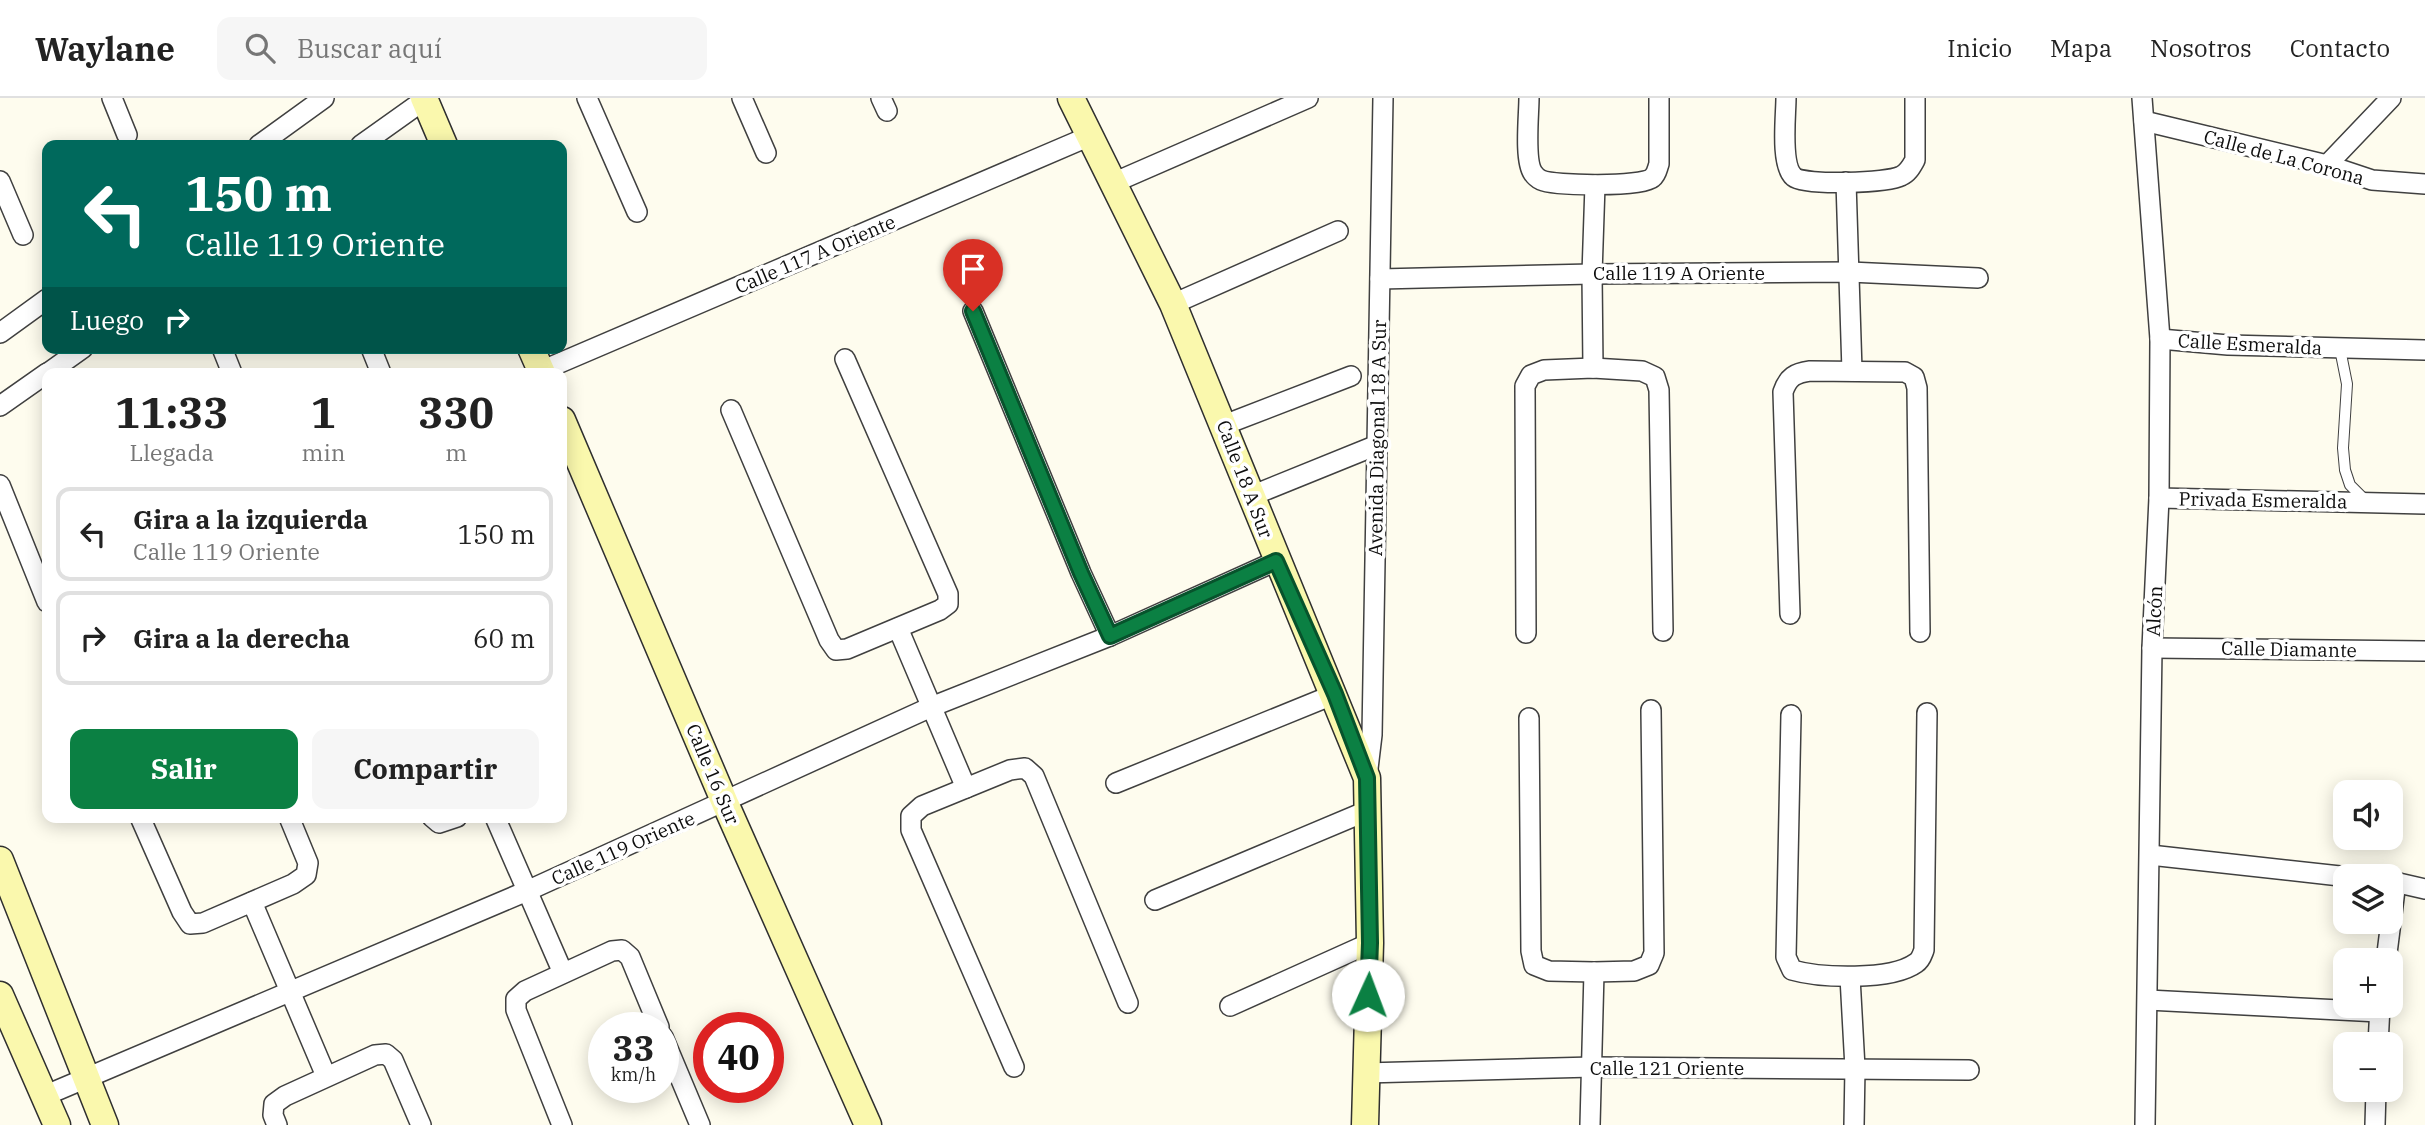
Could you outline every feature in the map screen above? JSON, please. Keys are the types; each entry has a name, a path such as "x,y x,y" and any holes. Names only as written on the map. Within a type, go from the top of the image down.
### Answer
{"street":[{"path":"112,98 127,135"},
{"path":"266,140 324,98"},
{"path":"587,98 636,212"},
{"path":"742,98 766,153"},
{"name":"Calle 18 A Sur","path":"1071,98 1173,304 1224,425 1276,561 1335,694 1367,778 1370,943 1365,1125"},
{"path":"1113,183 1308,98"},
{"name":"Avenida Diagonal 18 A Sur","path":"1367,778 1372,735 1382,98"},
{"path":"1529,98 1529,161 1532,173 1541,180 1595,185 1651,180 1657,173 1659,98"},
{"path":"1786,98 1786,159 1793,177 1800,180 1846,182 1892,180 1910,169 1915,160 1915,98"},
{"name":"Alcón","path":"2142,98 2160,339 2159,498 2152,648 2144,1125"},
{"path":"2327,165 2391,98"},
{"path":"368,140 425,99 442,140"},
{"name":"Calle de La Corona","path":"2144,121 2327,165 2372,180 2425,184"},
{"name":"Calle 117 A Oriente","path":"567,352 1090,136"},
{"path":"0,181 23,235"},
{"path":"1846,182 1852,370"},
{"path":"1594,369 1592,274 1595,185"},
{"path":"1173,304 1338,231"},
{"name":"Calle 119 A Oriente","path":"1380,279 1850,272 1978,278"},
{"path":"0,333 42,303"},
{"path":"973,311 1081,573 1110,636"},
{"name":"Calle Esmeralda","path":"2160,339 2228,345 2340,349"},
{"path":"2340,349 2425,350"},
{"name":"Calle 117 A Oriente","path":"538,364 562,354"},
{"path":"59,368 78,359"},
{"path":"730,410 829,640 836,650 847,649 940,610 948,604 948,594 845,359"},
{"path":"1526,634 1525,386 1531,375 1544,370 1642,371 1655,377 1659,390 1663,631"},
{"path":"1790,614 1783,392 1787,381 1798,373 1852,370 1905,372 1914,377 1917,388 1920,632"},
{"path":"1224,425 1350,376"},
{"path":"0,406 42,377"},
{"name":"Calle 16 Sur","path":"567,432 725,803 868,1125"},
{"path":"1251,496 1377,444"},
{"path":"0,485 42,590"},
{"name":"Privada Esmeralda","path":"2159,498 2425,504"},
{"name":"Calle 119 Oriente","path":"44,1096 527,891 932,708 1110,636 1276,561"},
{"path":"898,628 966,788"},
{"name":"Calle Diamante","path":"2152,648 2425,650"},
{"path":"1116,783 1335,694"},
{"path":"1529,718 1531,951 1534,965 1549,971 1634,971 1649,965 1654,953 1651,710"},
{"path":"1791,715 1786,957 1792,970 1850,977 1903,970 1919,962 1924,950 1927,713"},
{"path":"1014,1067 911,830 911,816 922,806 1010,770 1025,768 1034,776 1128,1003"},
{"path":"1154,900 1369,810"},
{"path":"143,823 182,912 190,924 203,923 252,902 293,884 306,874 308,863 291,823"},
{"path":"498,823 563,973"},
{"path":"2150,855 2333,875"},
{"path":"0,860 106,1125"},
{"path":"2403,884 2425,889"},
{"path":"252,902 326,1076"},
{"path":"1230,1006 1370,943"},
{"path":"562,1125 516,1010 516,999 525,991 563,973 612,951 622,950 630,957 653,1012"},
{"path":"1590,1125 1594,972"},
{"path":"1850,977 1856,1068 1854,1125"},
{"path":"0,995 57,1125"},
{"path":"2148,1000 2333,1007"},
{"path":"277,1125 273,1115 275,1104 285,1096 375,1055 386,1054 393,1060 421,1125"},
{"name":"Calle 121 Oriente","path":"1365,1073 1593,1067 1969,1070"},
{"path":"679,1075 700,1125"},
{"path":"2375,1125 2376,1102"}],"lane":[{"path":"2340,349 2347,383 2343,448 2345,470 2350,485 2367,502"}],"route":[{"path":"973,311 1081,573 1110,636 1276,561 1335,694 1367,778 1370,943 1368,995"}]}
